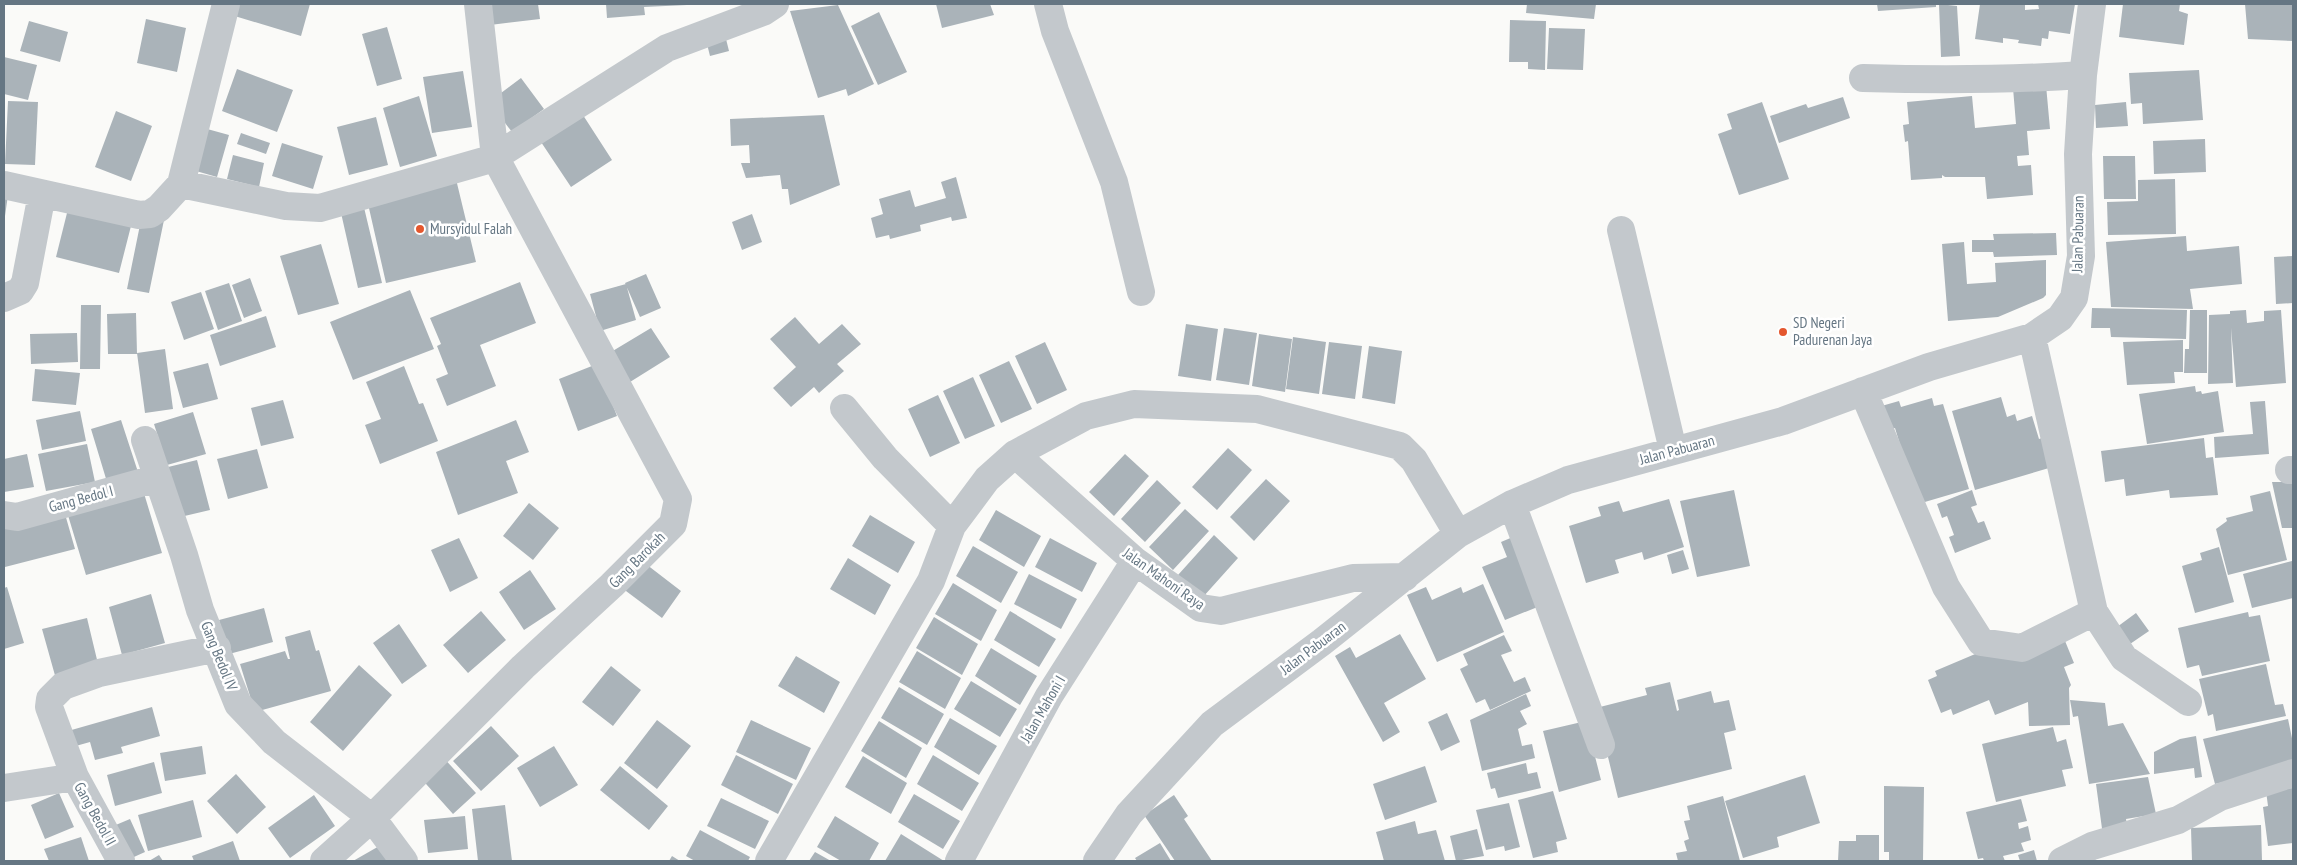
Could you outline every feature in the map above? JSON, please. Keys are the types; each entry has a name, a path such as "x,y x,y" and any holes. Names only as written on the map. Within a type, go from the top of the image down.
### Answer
{"street":[{"path":"4,185 139,215 150,214 159,208 181,184 226,4"},
{"path":"478,4 496,157"},
{"path":"181,184 286,206 320,208 496,157 667,48 763,12 775,4"},
{"path":"1048,4 1055,31 1114,182 1141,292"},
{"name":"Jalan Pabuaran","path":"1097,861 1130,814 1212,724 1405,577 1458,534 1512,504 1568,480 1783,421 1929,367 2032,337 2060,318 2074,298 2081,256 2078,154 2082,75 2092,4"},
{"path":"1863,78 1967,81 2082,75"},
{"name":"Gang Barokah","path":"324,861 372,818 523,667 612,585 673,524 678,500 496,157"},
{"path":"4,298 20,291 25,283 42,194"},
{"path":"1621,230 1673,450"},
{"path":"2032,337 2094,612 2124,658 2188,702"},
{"path":"1863,391 1946,587 1981,642 2022,648 2094,612"},
{"path":"769,861 931,581 952,526 987,479 1015,454 1086,416 1134,404 1256,409 1400,446 1414,460 1458,534"},
{"path":"844,408 886,458 952,526"},
{"name":"Gang Bedol IV","path":"145,440 184,555 200,610 217,648 238,704 274,742 372,818 404,861"},
{"name":"Jalan Mahoni Raya","path":"1015,454 1135,562 1201,608 1211,611 1235,607 1353,578 1405,577"},
{"name":"Gang Bedol I","path":"4,515 17,517 158,478"},
{"path":"1512,504 1601,745"},
{"name":"Jalan Mahoni I","path":"959,861 1049,696 1135,562"},
{"path":"75,777 49,707 50,699 63,686 98,673 217,648"},
{"path":"2062,861 2092,846 2178,820 2220,797 2293,773"},
{"name":"Gang Bedol II","path":"4,788 75,777 121,861"}],"building":[{"path":"231,4 310,4 301,36 228,14"},
{"path":"488,4 538,4 540,19 490,25"},
{"path":"606,4 687,5 644,7 645,15 607,18"},
{"path":"936,4 990,4 994,15 942,28"},
{"path":"1527,4 1596,4 1594,19 1526,13"},
{"path":"1877,4 1936,4 1936,7 1878,11"},
{"path":"1939,4 1957,6 1960,56 1941,57"},
{"path":"1980,4 2025,4 2025,10 2039,9 2038,4 2075,4 2070,34 2049,31 2048,39 2042,38 2041,46 2018,43 2019,40 2003,38 2003,43 1975,39"},
{"path":"2123,4 2180,4 2179,11 2188,14 2184,45 2119,37"},
{"path":"2245,4 2293,4 2293,41 2248,39"},
{"path":"838,5 874,84 848,96 846,89 818,98 790,11"},
{"path":"879,12 907,72 878,85 851,26"},
{"path":"146,19 186,28 177,72 137,63"},
{"path":"1510,20 1546,21 1545,70 1528,69 1528,62 1509,62"},
{"path":"29,21 68,32 60,62 20,51"},
{"path":"387,27 402,79 377,86 362,34"},
{"path":"1549,28 1585,29 1583,70 1547,69"},
{"path":"725,35 729,51 710,56 706,40"},
{"path":"4,57 37,65 28,100 4,94"},
{"path":"237,69 293,90 277,132 222,111"},
{"path":"2199,70 2203,120 2143,124 2142,103 2131,104 2129,73"},
{"path":"463,71 472,127 432,133 423,77"},
{"path":"521,78 544,109 512,132 489,102"},
{"path":"2046,85 2050,129 2027,131 2029,155 2017,156 2018,166 2031,165 2033,195 1987,199 1985,177 1945,177 1942,175 1942,178 1911,180 1908,141 1905,142 1903,125 1909,124 1907,102 1972,96 1975,128 2016,124 2013,88"},
{"path":"419,96 437,156 400,167 383,108"},
{"path":"1843,97 1850,118 1779,143 1770,116 1806,104 1808,108"},
{"path":"8,101 38,102 35,165 5,164"},
{"path":"1762,102 1789,179 1739,195 1718,134 1732,129 1727,114"},
{"path":"2126,102 2128,126 2096,128 2095,105"},
{"path":"116,111 152,126 131,181 95,167"},
{"path":"581,112 612,160 571,187 539,139"},
{"path":"824,115 840,185 790,205 788,189 782,189 780,175 746,178 741,163 750,163 749,145 731,146 730,119"},
{"path":"376,117 388,165 349,175 337,127"},
{"path":"200,127 229,135 217,177 189,169"},
{"path":"241,133 270,143 266,154 237,144"},
{"path":"2205,139 2206,172 2154,174 2153,141"},
{"path":"282,143 323,156 313,189 272,176"},
{"path":"233,155 264,163 259,187 227,179"},
{"path":"2103,156 2135,156 2136,199 2104,199"},
{"name":"Mursyidul Falah","path":"455,175 476,262 386,283 366,195"},
{"path":"956,177 967,218 952,221 951,217 920,225 921,231 890,239 889,235 876,238 871,218 883,214 879,199 910,190 915,207 946,198 941,182"},
{"path":"2175,179 2176,234 2108,235 2107,202 2138,201 2138,180"},
{"path":"4,187 9,188 5,216 4,216"},
{"path":"362,199 382,283 358,288 339,204"},
{"path":"68,209 131,226 119,273 56,257"},
{"path":"752,214 762,242 742,250 732,222"},
{"path":"142,215 164,220 149,293 127,289"},
{"path":"2056,233 2057,255 1994,257 1993,252 1972,252 1972,240 1994,240 1993,234"},
{"path":"2186,236 2187,251 2239,246 2242,284 2190,289 2193,309 2111,307 2106,242"},
{"path":"1964,242 1967,284 1996,282 1995,263 2046,260 2046,295 1998,317 1948,321 1942,244"},
{"path":"321,244 339,304 298,315 280,256"},
{"path":"2293,256 2293,303 2276,304 2274,257"},
{"path":"646,274 661,308 640,317 625,283"},
{"path":"250,278 262,311 244,318 232,285"},
{"path":"520,282 536,323 480,345 496,386 447,406 436,379 448,374 437,346 441,344 430,318"},
{"path":"229,283 242,321 218,330 205,291"},
{"path":"626,284 636,320 600,331 590,294"},
{"path":"410,290 434,349 353,380 330,322"},
{"path":"201,292 214,329 184,340 171,302"},
{"path":"81,305 101,305 100,369 80,369"},
{"path":"2092,308 2187,310 2186,339 2111,337 2110,328 2091,328"},
{"path":"2190,310 2207,310 2207,373 2184,373 2185,349 2189,349"},
{"path":"2246,310 2247,323 2264,321 2264,311 2281,310 2286,383 2236,387 2231,328 2233,383 2208,384 2209,315 2230,314 2230,311"},
{"path":"136,313 137,354 108,354 107,314"},
{"path":"266,316 276,347 220,366 210,335"},
{"path":"795,317 819,344 842,324 861,344 837,364 844,371 819,393 814,387 791,407 773,388 796,367 770,339"},
{"path":"1186,324 1218,329 1211,381 1178,376"},
{"path":"651,328 670,357 630,382 611,352"},
{"path":"1224,328 1257,333 1249,385 1216,380"},
{"path":"77,333 78,362 31,364 30,334"},
{"path":"1259,334 1292,339 1285,392 1252,386"},
{"path":"1293,337 1326,342 1319,394 1286,389"},
{"path":"2183,340 2183,372 2174,372 2175,383 2127,385 2123,342"},
{"path":"1045,342 1067,390 1037,404 1015,356"},
{"path":"1329,342 1362,346 1355,399 1322,394"},
{"path":"1369,346 1402,351 1395,404 1362,398"},
{"path":"165,349 173,409 145,413 137,353"},
{"path":"1009,361 1032,409 1001,423 979,375"},
{"path":"208,363 218,399 183,408 173,372"},
{"path":"597,364 617,416 578,431 559,379"},
{"path":"404,366 419,404 423,403 438,441 380,464 365,425 381,419 366,382"},
{"path":"35,369 80,373 76,405 32,401"},
{"path":"973,377 995,426 965,439 943,391"},
{"path":"2195,386 2196,392 2201,391 2202,394 2218,391 2224,432 2147,444 2139,394"},
{"path":"938,395 960,443 930,457 908,409"},
{"path":"2001,397 2007,417 2015,414 2017,421 2032,416 2039,439 2045,437 2049,468 1975,490 1952,411"},
{"path":"1932,398 1934,406 1943,404 1969,489 1918,504 1895,428 1885,431 1878,407 1899,401 1901,407"},
{"path":"283,400 294,438 261,446 251,408"},
{"path":"2265,401 2269,454 2215,458 2214,437 2253,434 2250,402"},
{"path":"80,411 86,441 42,450 36,420"},
{"path":"193,412 206,454 167,465 154,424"},
{"path":"121,420 138,472 107,482 91,429"},
{"path":"516,420 529,452 506,461 518,493 458,515 436,452"},
{"path":"2204,438 2206,458 2213,457 2218,495 2170,498 2169,490 2126,496 2124,479 2105,482 2101,451"},
{"path":"87,444 95,482 46,491 38,454"},
{"path":"1228,448 1252,470 1217,510 1192,487"},
{"path":"257,449 268,488 228,499 217,459"},
{"path":"27,454 34,487 4,492 4,459"},
{"path":"1125,454 1149,476 1114,516 1089,492"},
{"path":"197,460 210,510 176,518 164,468"},
{"path":"2293,477 2293,528 2282,528 2272,482 2285,482"},
{"path":"1266,479 1290,501 1254,541 1230,517"},
{"path":"1157,480 1181,503 1145,542 1121,519"},
{"path":"143,490 162,553 86,575 67,512"},
{"path":"1734,490 1750,566 1697,577 1680,501"},
{"path":"1972,490 1977,505 1971,507 1978,523 1984,521 1991,539 1955,553 1949,537 1954,535 1947,516 1942,518 1937,504"},
{"path":"2270,491 2287,560 2228,575 2216,529 2227,521 2226,518 2253,511 2250,496"},
{"path":"1669,499 1684,547 1644,560 1642,552 1615,560 1619,573 1586,583 1569,526 1601,516 1598,507 1619,501 1623,512"},
{"path":"529,503 559,528 533,560 503,536"},
{"path":"1185,509 1209,531 1173,570 1149,547"},
{"path":"996,510 1041,536 1024,567 979,540"},
{"path":"65,514 75,549 5,567 4,528"},
{"path":"870,515 915,542 898,573 852,546"},
{"path":"1520,534 1540,606 1505,620 1482,567 1507,557 1501,542"},
{"path":"1214,535 1238,558 1203,597 1178,575"},
{"path":"459,538 478,578 450,592 431,550"},
{"path":"1050,538 1097,563 1082,592 1035,567"},
{"path":"973,546 1018,572 1001,603 956,576"},
{"path":"2219,547 2234,602 2195,613 2182,566 2202,560 2200,553"},
{"path":"1683,550 1689,569 1672,574 1667,555"},
{"path":"848,558 891,585 875,615 830,589"},
{"path":"642,561 681,591 662,618 622,588"},
{"path":"2292,561 2293,598 2252,608 2243,574"},
{"path":"530,570 556,609 524,630 499,592"},
{"path":"1029,574 1077,599 1061,629 1014,604"},
{"path":"953,583 997,610 981,641 935,614"},
{"path":"1483,584 1504,632 1437,662 1407,595 1426,587 1432,600 1461,587 1463,593"},
{"path":"7,587 24,643 4,649 4,588"},
{"path":"151,594 165,643 122,655 109,607"},
{"path":"264,608 273,642 229,654 219,620"},
{"path":"481,611 506,640 468,673 443,645"},
{"path":"1010,611 1056,639 1039,667 994,640"},
{"path":"2248,612 2249,617 2260,615 2270,661 2202,676 2199,665 2187,668 2178,628"},
{"path":"2136,613 2149,631 2130,644 2117,627"},
{"path":"934,617 978,644 962,675 916,648"},
{"path":"87,618 99,668 56,679 42,629"},
{"path":"399,624 427,666 402,684 373,643"},
{"path":"310,630 316,651 319,650 331,691 255,712 240,664 285,651 288,659 290,659 285,637"},
{"path":"1400,634 1426,679 1384,703 1400,732 1383,742 1335,656 1350,647 1356,658"},
{"path":"1504,635 1512,651 1501,655 1514,682 1525,677 1531,691 1490,710 1485,699 1476,703 1460,669 1468,665 1463,654"},
{"path":"2063,636 2074,663 2064,667 2071,685 2069,688 2070,725 2029,726 2028,702 1995,715 1989,700 1953,715 1951,709 1941,713 1928,680 1937,676 1935,671 1987,649 1991,657 2008,650"},
{"path":"991,648 1037,676 1020,705 975,676"},
{"path":"917,651 961,678 945,709 899,682"},
{"path":"796,656 840,682 824,713 778,686"},
{"path":"2266,664 2275,705 2283,704 2286,716 2216,731 2213,714 2208,716 2199,679"},
{"path":"359,665 392,695 343,751 310,722"},
{"path":"611,666 641,690 613,726 582,702"},
{"path":"971,681 1017,709 1000,737 954,709"},
{"path":"1670,682 1677,711 1679,710 1677,700 1711,691 1714,703 1729,700 1736,730 1724,733 1732,769 1618,798 1596,708 1647,695 1645,688"},
{"path":"899,687 944,714 927,745 881,718"},
{"path":"1526,694 1531,706 1520,711 1527,724 1518,729 1522,746 1532,744 1535,758 1482,771 1470,720"},
{"path":"2070,700 2105,703 2108,726 2123,723 2150,774 2089,784 2078,716 2073,717"},
{"path":"152,707 160,736 121,747 123,753 95,760 90,742 65,749 61,733"},
{"path":"1447,713 1460,742 1441,751 1428,722"},
{"path":"950,718 997,746 979,775 934,747"},
{"path":"2288,719 2293,743 2293,766 2215,784 2203,739"},
{"path":"657,720 691,746 657,789 624,763"},
{"path":"751,720 811,748 796,780 736,752"},
{"path":"879,721 922,748 906,778 861,751"},
{"path":"1586,721 1601,780 1559,792 1543,731"},
{"path":"491,726 519,756 481,791 453,761"},
{"path":"2053,727 2057,742 2066,739 2073,768 2062,770 2066,786 1996,802 1982,744"},
{"path":"2196,736 2202,777 2195,778 2194,768 2154,774 2154,752 2180,739"},
{"path":"202,746 206,774 165,781 160,753"},
{"path":"554,746 578,785 540,807 517,768"},
{"path":"440,754 476,793 453,814 418,775"},
{"path":"736,755 793,784 778,814 721,785"},
{"path":"933,755 979,783 962,811 917,784"},
{"path":"863,756 907,783 891,814 845,787"},
{"path":"154,762 162,793 115,806 107,775"},
{"path":"1526,763 1528,774 1537,772 1541,788 1498,798 1495,788 1491,789 1487,773"},
{"path":"620,766 668,806 649,830 600,790"},
{"path":"1425,766 1437,802 1385,820 1373,784"},
{"path":"236,774 266,807 237,834 207,801"},
{"path":"1805,775 1820,823 1777,837 1779,847 1743,858 1725,801"},
{"path":"2148,777 2156,814 2126,819 2128,832 2103,836 2096,784"},
{"path":"1884,786 1924,787 1923,861 1889,861 1889,852 1884,852"},
{"path":"2293,788 2293,843 2268,846 2263,807 2268,806 2266,791"},
{"path":"1553,791 1567,839 1556,842 1558,852 1533,858 1518,800"},
{"path":"59,793 74,827 45,839 31,805"},
{"path":"914,794 960,821 943,849 898,822"},
{"path":"314,795 335,826 290,858 268,828"},
{"path":"1174,795 1188,816 1184,819 1212,861 1175,861 1144,815"},
{"path":"1723,796 1740,861 1678,861 1676,853 1687,851 1684,841 1689,839 1684,821 1690,820 1687,806"},
{"path":"721,798 769,821 755,849 707,826"},
{"path":"2021,799 2027,821 2018,823 2019,829 2028,826 2031,840 2021,843 2024,851 2003,856 2005,861 1984,861 1983,858 1978,859 1966,812"},
{"path":"193,800 202,837 148,851 138,815"},
{"path":"1509,803 1520,847 1505,851 1504,846 1486,850 1476,810"},
{"path":"505,805 512,861 478,861 472,809"},
{"path":"465,816 468,849 428,853 424,820"},
{"path":"835,816 879,843 869,861 841,861 817,847"},
{"path":"130,819 145,852 125,861 111,827"},
{"path":"1415,821 1418,834 1436,830 1445,861 1384,861 1376,832"},
{"path":"2261,825 2262,861 2192,861 2191,828"},
{"path":"1477,829 1484,856 1456,861 1450,836"},
{"path":"700,830 750,857 748,861 695,861 686,856"},
{"path":"901,834 944,861 885,861"},
{"path":"1856,835 1879,835 1879,861 1838,861 1839,841 1856,841"},
{"path":"81,837 89,861 49,861 44,849"},
{"path":"233,841 240,861 194,861 192,856"},
{"path":"1160,843 1171,861 1137,861 1135,858"},
{"path":"381,845 393,861 353,861"},
{"path":"2034,850 2037,861 2020,861 2018,855"},
{"path":"815,852 831,861 809,861"},
{"path":"159,855 163,861 149,861"},
{"path":"672,856 680,861 669,861"}],"place":[{"name":"Mursyidul Falah","path":"420,229"},
{"name":"SD Negeri Padurenan Jaya","path":"1783,332"}]}
